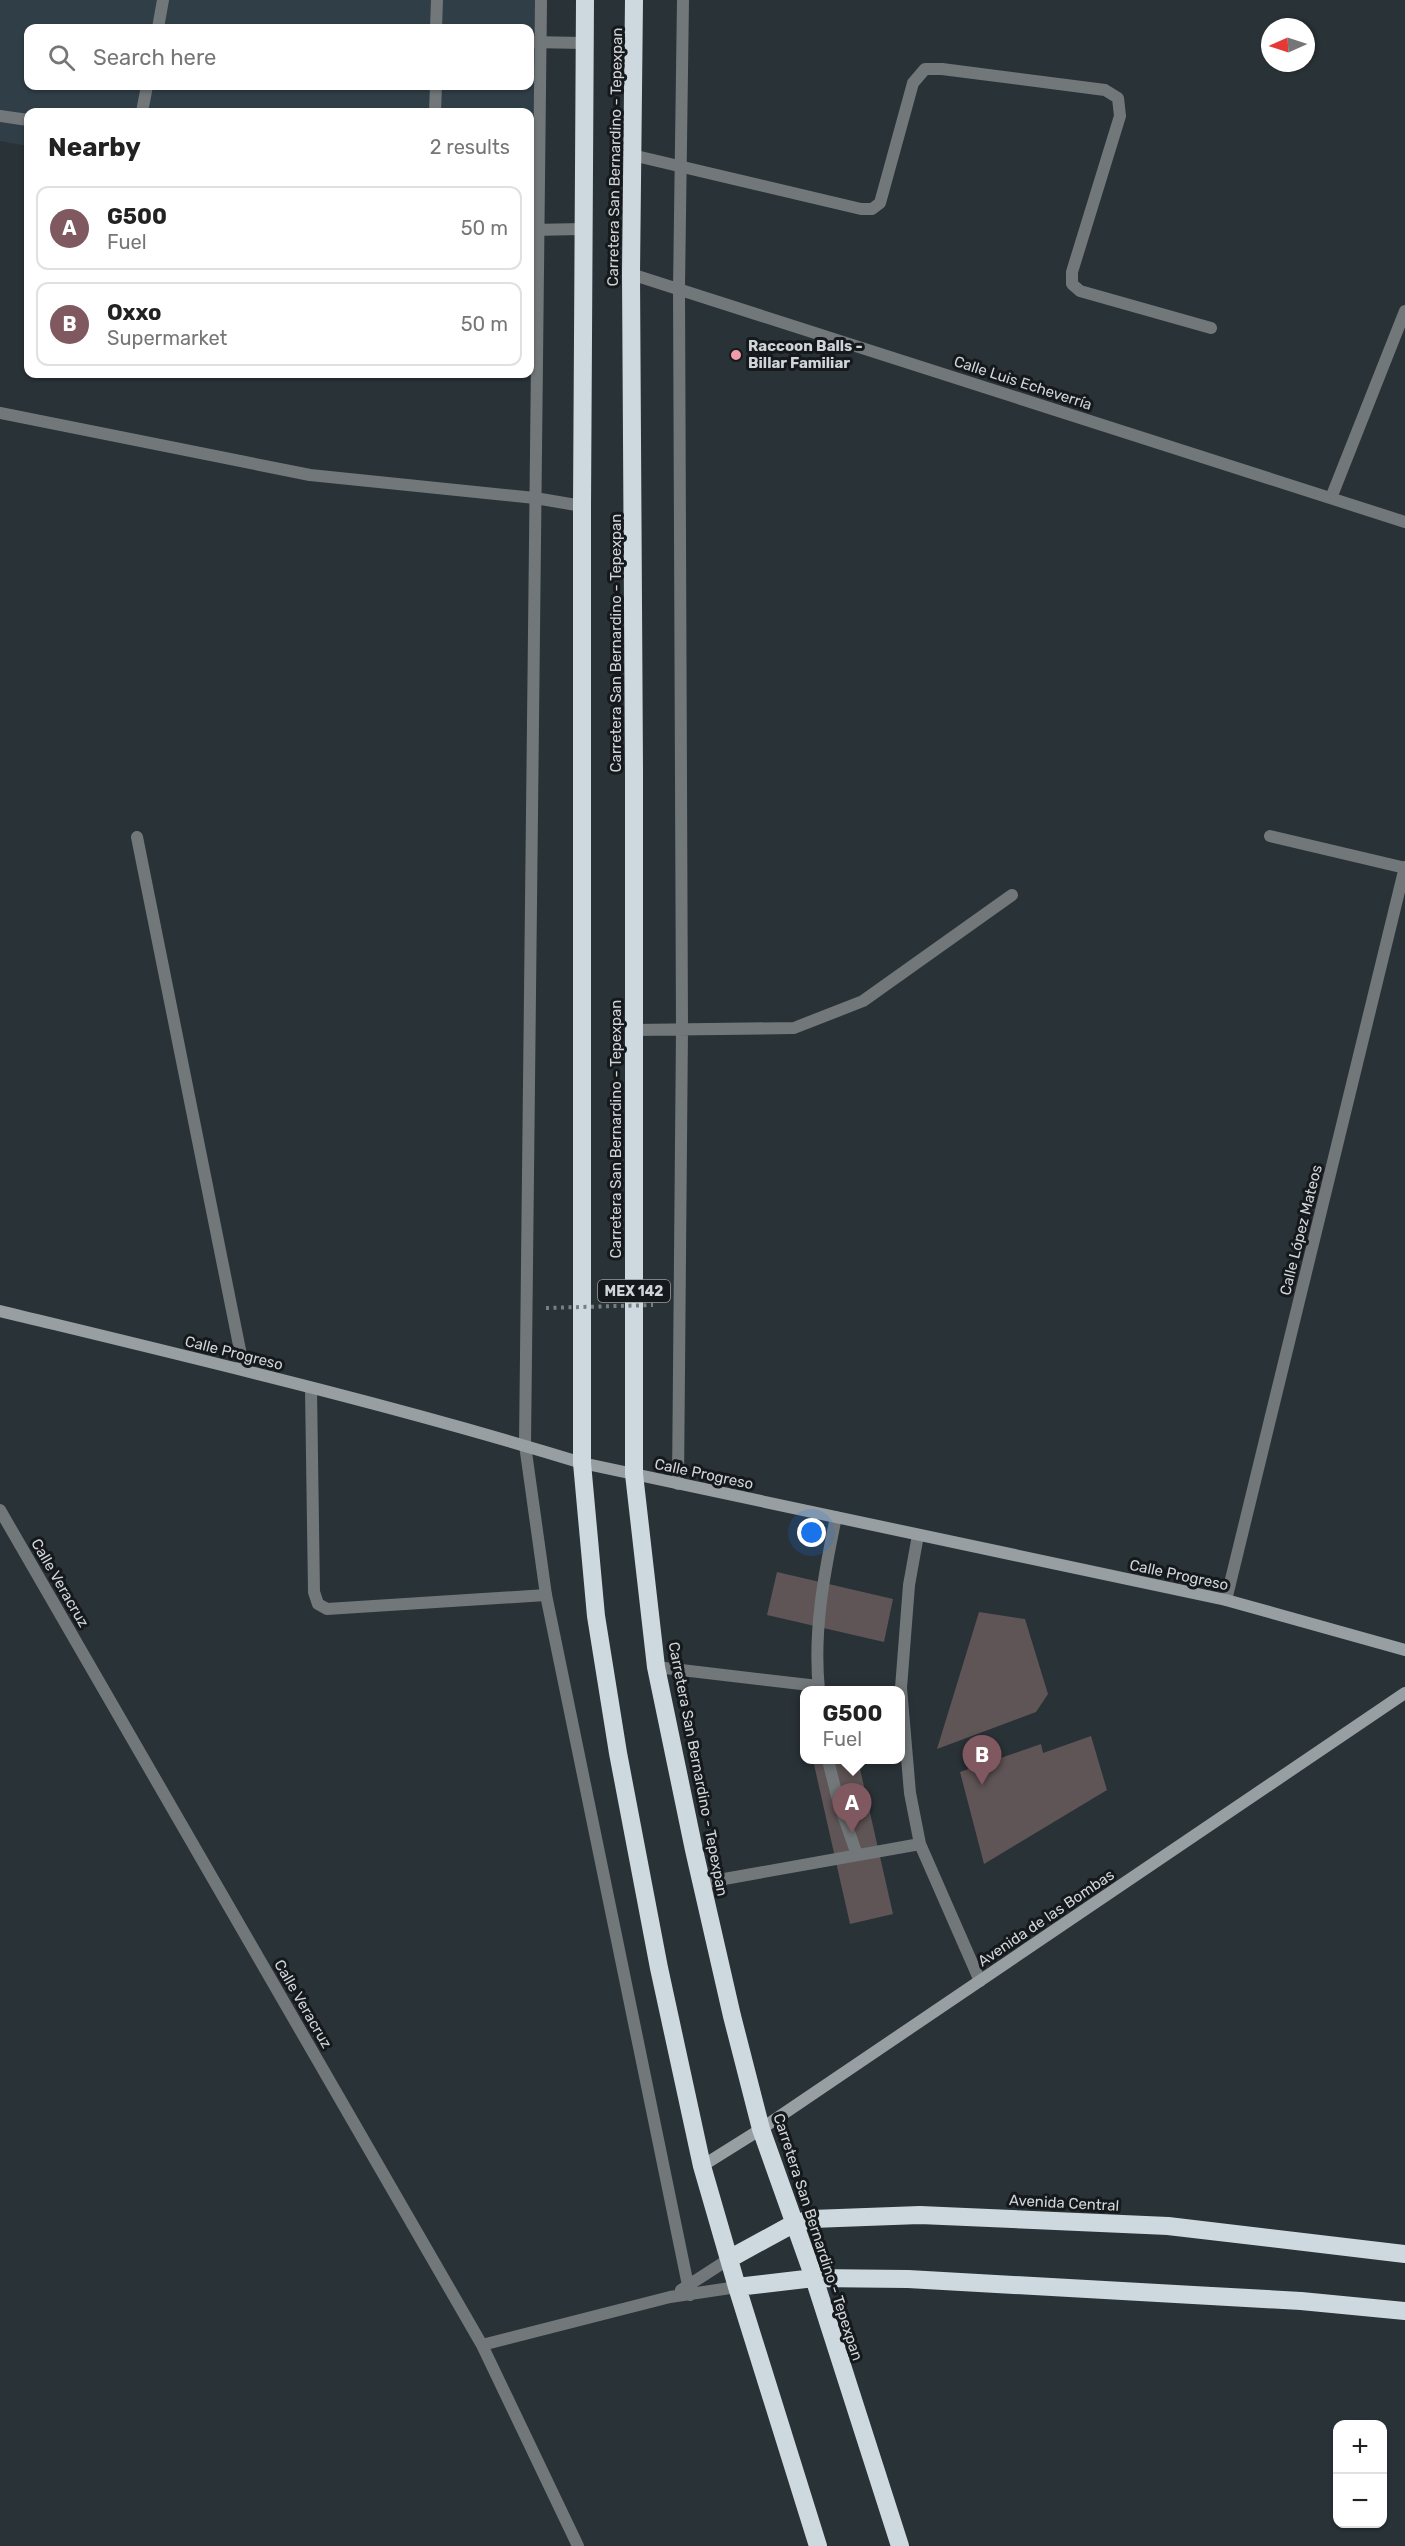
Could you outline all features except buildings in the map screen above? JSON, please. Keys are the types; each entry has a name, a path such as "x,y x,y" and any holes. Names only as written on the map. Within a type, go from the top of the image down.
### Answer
{"highway":[{"name":"Carretera San Bernardino - Tepexpan","path":"585,0 582,506 582,1462 596,1616 618,1753 659,1968 702,2166 737,2287 818,2546"},
{"name":"Carretera San Bernardino - Tepexpan","path":"634,0 631,274 634,1474 656,1667 732,2016 761,2129 814,2278 900,2546"},
{"name":"Avenida Central","path":"729,2259 793,2224 812,2219 920,2215 1168,2226 1405,2254"},
{"path":"737,2287 814,2278 908,2279 1301,2301 1405,2311"}],"street":[{"path":"159,24 163,0"},
{"path":"436,0 436,24"},
{"path":"540,0 535,42 535,498 525,1445 546,1595 689,2290"},
{"path":"678,1484 682,1029 679,288 683,0"},
{"path":"535,42 584,43"},
{"path":"632,155 861,209 872,209 880,203 913,83 925,69 942,69 1105,90 1118,98 1120,116 1072,272 1072,284 1080,291 1211,328"},
{"path":"143,108 146,90"},
{"path":"435,90 435,108"},
{"path":"0,116 24,119"},
{"path":"534,230 583,229"},
{"name":"Calle Luis Echeverría","path":"631,274 1405,522"},
{"path":"1331,498 1405,311"},
{"path":"0,413 310,475 535,498 582,506"},
{"path":"1270,836 1405,868"},
{"path":"137,837 244,1370"},
{"name":"Calle López Mateos","path":"1226,1600 1405,868"},
{"path":"634,1030 794,1028 863,1001 1012,895"},
{"name":"Calle Progreso","path":"0,1311 244,1370 582,1462 1226,1600 1405,1650"},
{"path":"311,1388 314,1592 318,1604 327,1609 546,1595"},
{"name":"Calle Veracruz","path":"0,1510 482,2346 578,2546"},
{"path":"818,1686 818,1629 824,1573 836,1517"},
{"path":"902,1686 906,1616 918,1535"},
{"path":"656,1667 803,1686"},
{"name":"Avenida de las Bombas","path":"702,2166 761,2129 1405,1693"},
{"path":"905,1728 909,1782 920,1844 980,1981"},
{"path":"829,1764 837,1800 856,1855"},
{"path":"702,1883 920,1844"},
{"path":"689,2290 729,2259"},
{"path":"482,2346 689,2290 737,2287"}],"path":[{"path":"546,1308 653,1305"}],"shaded area":[{"path":"0,0 541,0 538,224 534,224 534,108 24,108 24,145 0,141"}],"place":[{"name":"Raccoon Balls - Billar Familiar","path":"736,355"},
{"name":"Oxxo","path":"982,1785"},
{"name":"G500","path":"852,1833"}]}
